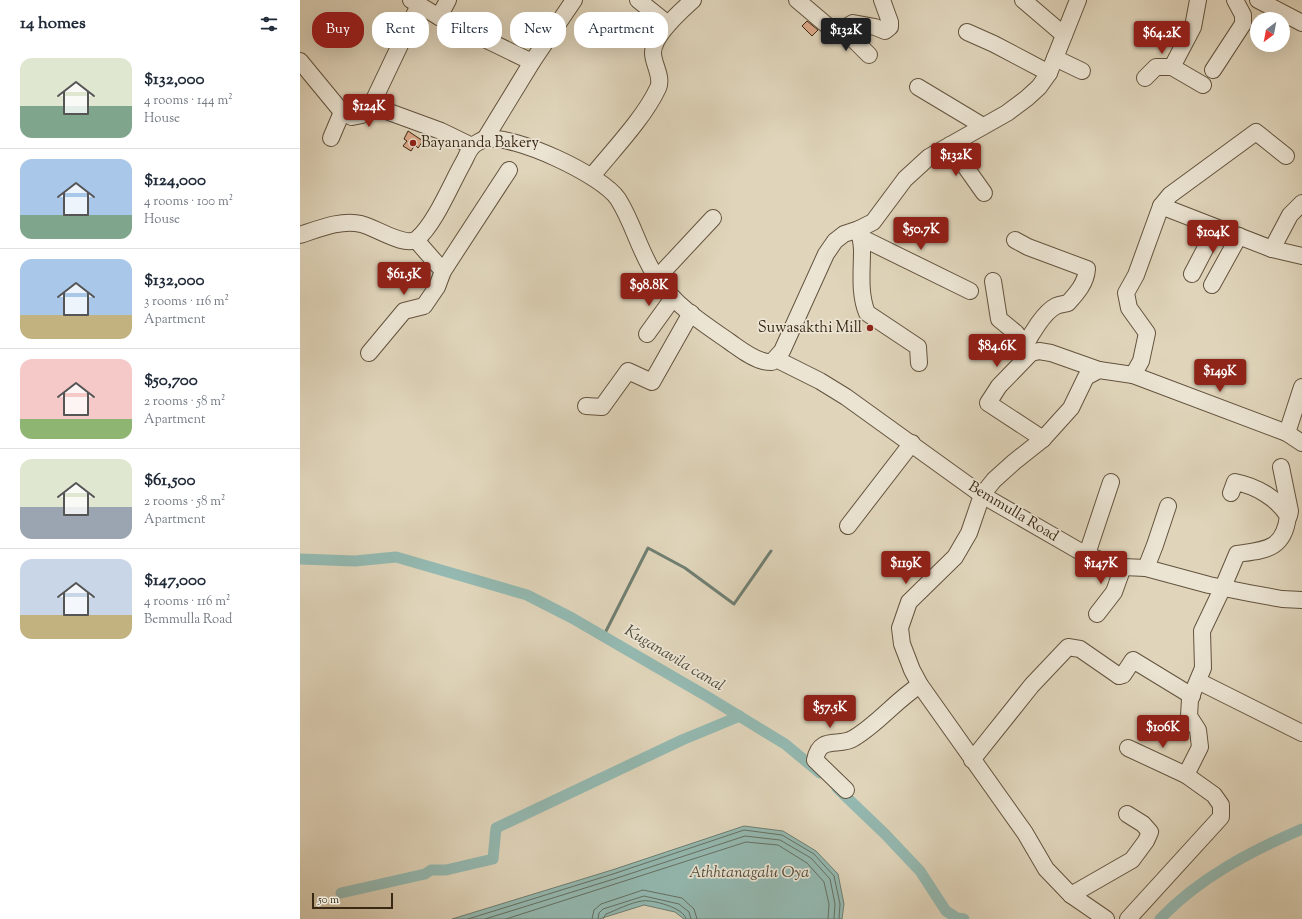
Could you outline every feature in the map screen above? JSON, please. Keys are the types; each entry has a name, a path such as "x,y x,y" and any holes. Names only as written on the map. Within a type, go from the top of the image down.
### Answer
{"street":[{"path":"442,12 448,0"},
{"path":"300,235 339,224 352,223 361,224 401,240 410,242 416,240 436,213 478,143 574,0"},
{"path":"638,0 653,12"},
{"path":"668,24 693,0"},
{"path":"797,0 836,33 853,24 885,31 890,27 890,22 882,0"},
{"path":"1023,0 1064,35"},
{"path":"860,233 873,222 905,180 929,157 1007,113 1028,98 1039,87 1052,66 1078,0"},
{"path":"1172,67 1192,27 1198,0"},
{"path":"1214,70 1243,24 1243,15 1235,0"},
{"path":"1263,1 1302,23"},
{"path":"300,61 342,112 352,118 362,115 370,108 415,3 437,16"},
{"path":"843,29 869,55"},
{"path":"967,32 1052,66 1082,71"},
{"path":"502,47 532,62"},
{"path":"592,176 649,105 659,86 653,52 655,48"},
{"path":"1144,78 1156,67 1172,67 1203,85"},
{"path":"918,87 983,126"},
{"path":"370,108 381,109 478,143 498,140 533,149 592,176 618,199 639,246 657,278 673,298 691,313 747,353 764,362 772,362 782,351 826,254 835,240 844,234 860,233 970,291"},
{"path":"331,138 342,112"},
{"path":"1139,377 1147,333 1129,308 1126,293 1136,276 1161,206 1170,195 1256,132 1286,156"},
{"path":"950,145 984,193"},
{"path":"369,353 404,311 424,306 428,301 437,287 443,271 509,170"},
{"path":"1272,249 1290,215 1302,203"},
{"path":"1161,206 1272,249 1302,256"},
{"path":"657,278 713,218"},
{"path":"1192,274 1216,228"},
{"path":"860,233 862,249 861,282 863,305 867,313 918,347 919,363"},
{"path":"1212,285 1239,236"},
{"path":"416,240 443,271"},
{"path":"1014,240 1028,247 1086,269 1086,277 1077,292 1068,303 1057,305 1050,309 1031,334 1028,349 999,386 988,403 1044,439"},
{"path":"993,281 999,319 1016,333 1028,349 1051,353 1099,370 1139,377 1287,433 1302,443"},
{"path":"647,334 673,298"},
{"path":"586,406 602,407 628,371 652,382 691,313"},
{"name":"Bemmulla Road","path":"776,359 820,381 846,397 912,443 982,495 1050,535 1087,554 1107,563 1123,567 1146,568 1223,587 1282,599 1302,600"},
{"path":"1098,917 1071,895 1046,869 1025,833 920,685 912,670 902,644 900,628 909,602 955,557 969,533 982,495 994,480 1014,462 1044,439 1071,408 1086,377 1099,370"},
{"path":"1287,433 1302,387"},
{"path":"848,526 912,443"},
{"path":"1186,775 1200,747 1198,730 1189,716 1195,689 1203,668 1202,631 1237,554 1268,549 1274,546 1287,527 1290,511 1281,467"},
{"path":"1087,554 1111,482"},
{"path":"1231,493 1234,482 1258,490 1282,506 1288,516"},
{"path":"1146,568 1168,506"},
{"path":"1097,614 1114,592 1123,567"},
{"path":"972,760 1032,685 1068,647 1080,649 1119,676 1124,675 1133,660 1195,689 1302,733"},
{"path":"846,790 815,760 817,752 823,745 853,739 880,719 901,699 920,685"},
{"path":"1128,748 1186,775 1214,795 1221,806 1221,817 1128,919"},
{"path":"1071,895 1132,860 1146,841 1150,832 1143,824 1127,814"}],"water":[{"name":"Athhtanagalu Oya","path":"744,826 783,831 816,851 838,874 844,904 842,919 684,919 675,912 644,905 599,919 452,919 612,870"}],"building":[{"path":"807,21 818,30 812,36 802,26"},
{"name":"Bayananda Bakery","path":"408,131 423,141 418,148 415,145 411,151 403,146 407,141 404,139"}],"waterway":[{"path":"603,637 648,548 685,568 734,604 771,551"},
{"name":"Kuganavila canal","path":"300,559 355,561 396,557 527,595 572,618 708,697 785,744 820,773"},
{"path":"341,893 425,874 431,870 446,870 493,859 496,828 682,740 740,716"},
{"name":"Kuganavila canal","path":"837,788 885,834 920,871 946,911 957,918 964,919"},
{"name":"Kuganavila canal","path":"1160,919 1191,891 1226,867 1245,856 1302,829"}],"place":[{"name":"Bayananda Bakery","path":"413,143"},
{"name":"Suwasakthi Mill","path":"870,328"}]}
